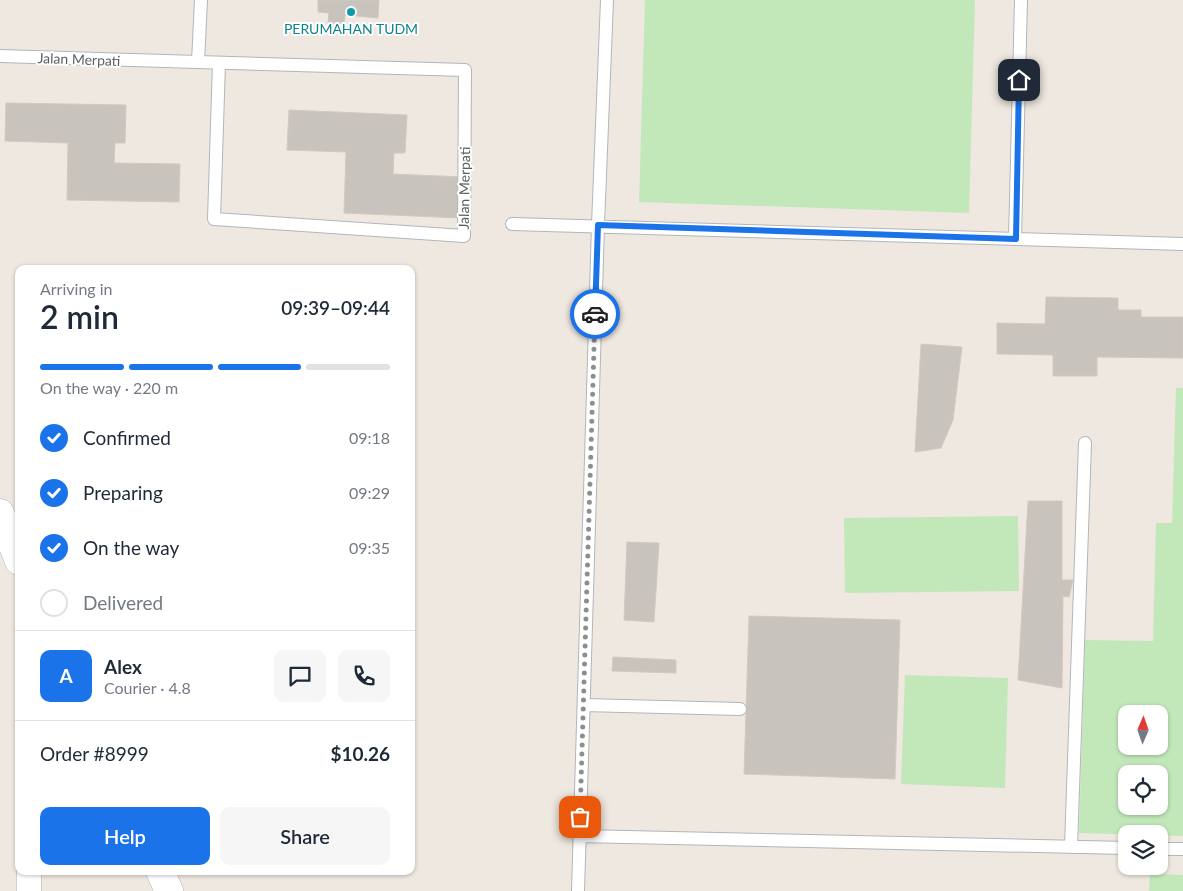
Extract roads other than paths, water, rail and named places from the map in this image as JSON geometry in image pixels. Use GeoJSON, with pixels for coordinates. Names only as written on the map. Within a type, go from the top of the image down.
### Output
{"type":"FeatureCollection","features":[{"type":"Feature","properties":{"kind":"street"},"geometry":{"type":"LineString","coordinates":[[0,513],[10,549]]}},
{"type":"Feature","properties":{"kind":"street"},"geometry":{"type":"LineString","coordinates":[[29,875],[29,891]]}},
{"type":"Feature","properties":{"kind":"street"},"geometry":{"type":"LineString","coordinates":[[162,875],[169,891]]}},
{"type":"Feature","properties":{"kind":"lane"},"geometry":{"type":"LineString","coordinates":[[198,62],[201,0]]}},
{"type":"Feature","properties":{"kind":"lane"},"geometry":{"type":"LineString","coordinates":[[578,891],[598,225],[607,0]]}},
{"type":"Feature","properties":{"kind":"lane"},"geometry":{"type":"LineString","coordinates":[[1016,239],[1021,0]]}},
{"type":"Feature","properties":{"kind":"lane","name":"Jalan Merpati"},"geometry":{"type":"LineString","coordinates":[[0,56],[465,70],[464,236],[214,219],[219,63]]}},
{"type":"Feature","properties":{"kind":"lane"},"geometry":{"type":"LineString","coordinates":[[512,224],[598,225],[1183,244]]}},
{"type":"Feature","properties":{"kind":"lane"},"geometry":{"type":"LineString","coordinates":[[1070,847],[1085,442]]}},
{"type":"Feature","properties":{"kind":"lane"},"geometry":{"type":"LineString","coordinates":[[584,705],[740,709]]}},
{"type":"Feature","properties":{"kind":"lane"},"geometry":{"type":"LineString","coordinates":[[580,836],[1118,848]]}},
{"type":"Feature","properties":{"kind":"lane"},"geometry":{"type":"LineString","coordinates":[[1168,849],[1183,849]]}},
{"type":"Feature","properties":{"kind":"place","name":"PERUMAHAN TUDM"},"geometry":{"type":"Point","coordinates":[351,12]}}]}
